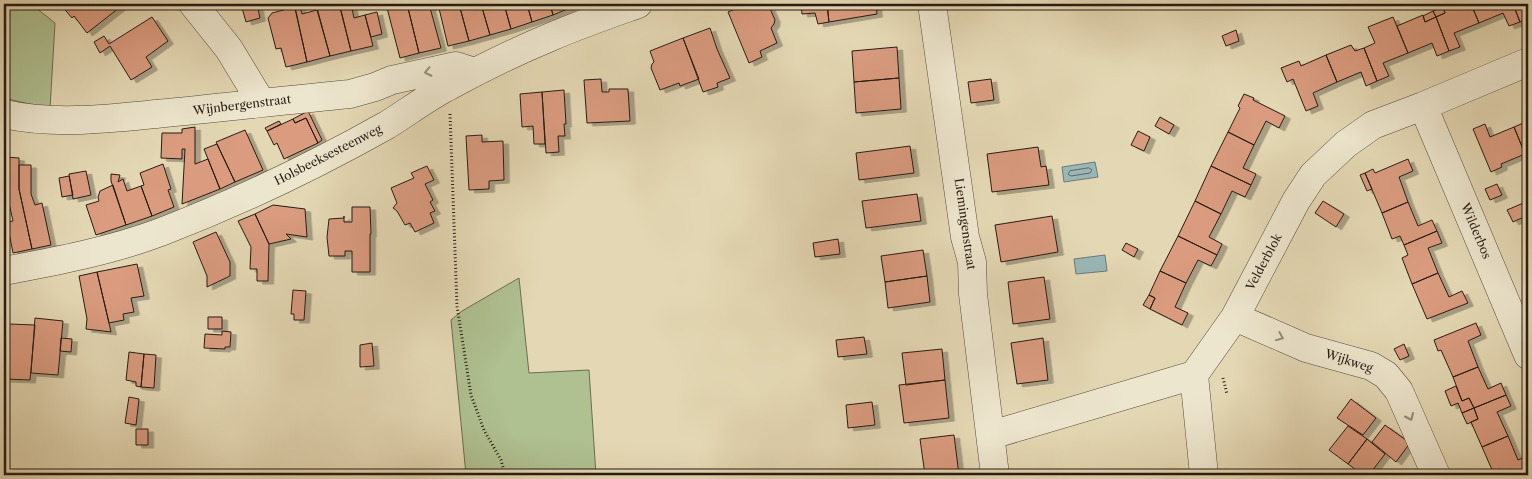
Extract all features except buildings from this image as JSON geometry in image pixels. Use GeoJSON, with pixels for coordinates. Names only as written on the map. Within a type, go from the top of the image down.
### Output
{"type":"FeatureCollection","features":[{"type":"Feature","properties":{"kind":"street"},"geometry":{"type":"LineString","coordinates":[[193,4],[229,49],[261,102]]}},
{"type":"Feature","properties":{"kind":"street","name":"Holsbeeksesteenweg"},"geometry":{"type":"LineString","coordinates":[[4,271],[77,258],[116,248],[162,232],[252,194],[308,166],[388,124],[448,86],[476,72],[554,36],[638,4]]}},
{"type":"Feature","properties":{"kind":"street","name":"Liemingenstraat"},"geometry":{"type":"LineString","coordinates":[[932,4],[965,237],[972,262],[973,294],[995,475]]}},
{"type":"Feature","properties":{"kind":"street","name":"Velderblok"},"geometry":{"type":"LineString","coordinates":[[1194,375],[1235,317],[1296,201],[1313,176],[1346,144],[1373,125],[1528,62]]}},
{"type":"Feature","properties":{"kind":"street","name":"Wijnbergenstraat"},"geometry":{"type":"LineString","coordinates":[[4,114],[20,118],[65,122],[194,111],[261,102],[350,94],[392,80],[456,66],[476,72]]}},
{"type":"Feature","properties":{"kind":"street"},"geometry":{"type":"LineString","coordinates":[[350,94],[374,105],[388,124]]}},
{"type":"Feature","properties":{"kind":"street","name":"Wilderbos"},"geometry":{"type":"LineString","coordinates":[[1423,106],[1528,355]]}},
{"type":"Feature","properties":{"kind":"street","name":"Wijkweg"},"geometry":{"type":"LineString","coordinates":[[1235,317],[1306,348],[1371,366],[1386,375],[1399,391],[1436,475]]}},
{"type":"Feature","properties":{"kind":"street"},"geometry":{"type":"LineString","coordinates":[[990,435],[1054,418],[1194,375],[1204,475]]}},
{"type":"Feature","properties":{"kind":"path"},"geometry":{"type":"LineString","coordinates":[[448,86],[457,306],[471,395],[484,430],[500,460],[505,475]]}},
{"type":"Feature","properties":{"kind":"green space"},"geometry":{"type":"Polygon","coordinates":[[[4,4],[31,4],[55,23],[50,109],[4,98],[4,4]]]}},
{"type":"Feature","properties":{"kind":"green space"},"geometry":{"type":"Polygon","coordinates":[[[519,278],[529,373],[589,370],[596,475],[466,475],[451,320],[462,311],[519,278]]]}},
{"type":"Feature","properties":{"kind":"water"},"geometry":{"type":"Polygon","coordinates":[[[1095,162],[1098,177],[1064,182],[1062,167],[1095,162]]]}},
{"type":"Feature","properties":{"kind":"water"},"geometry":{"type":"Polygon","coordinates":[[[1105,255],[1107,271],[1076,274],[1074,259],[1105,255]]]}}]}
